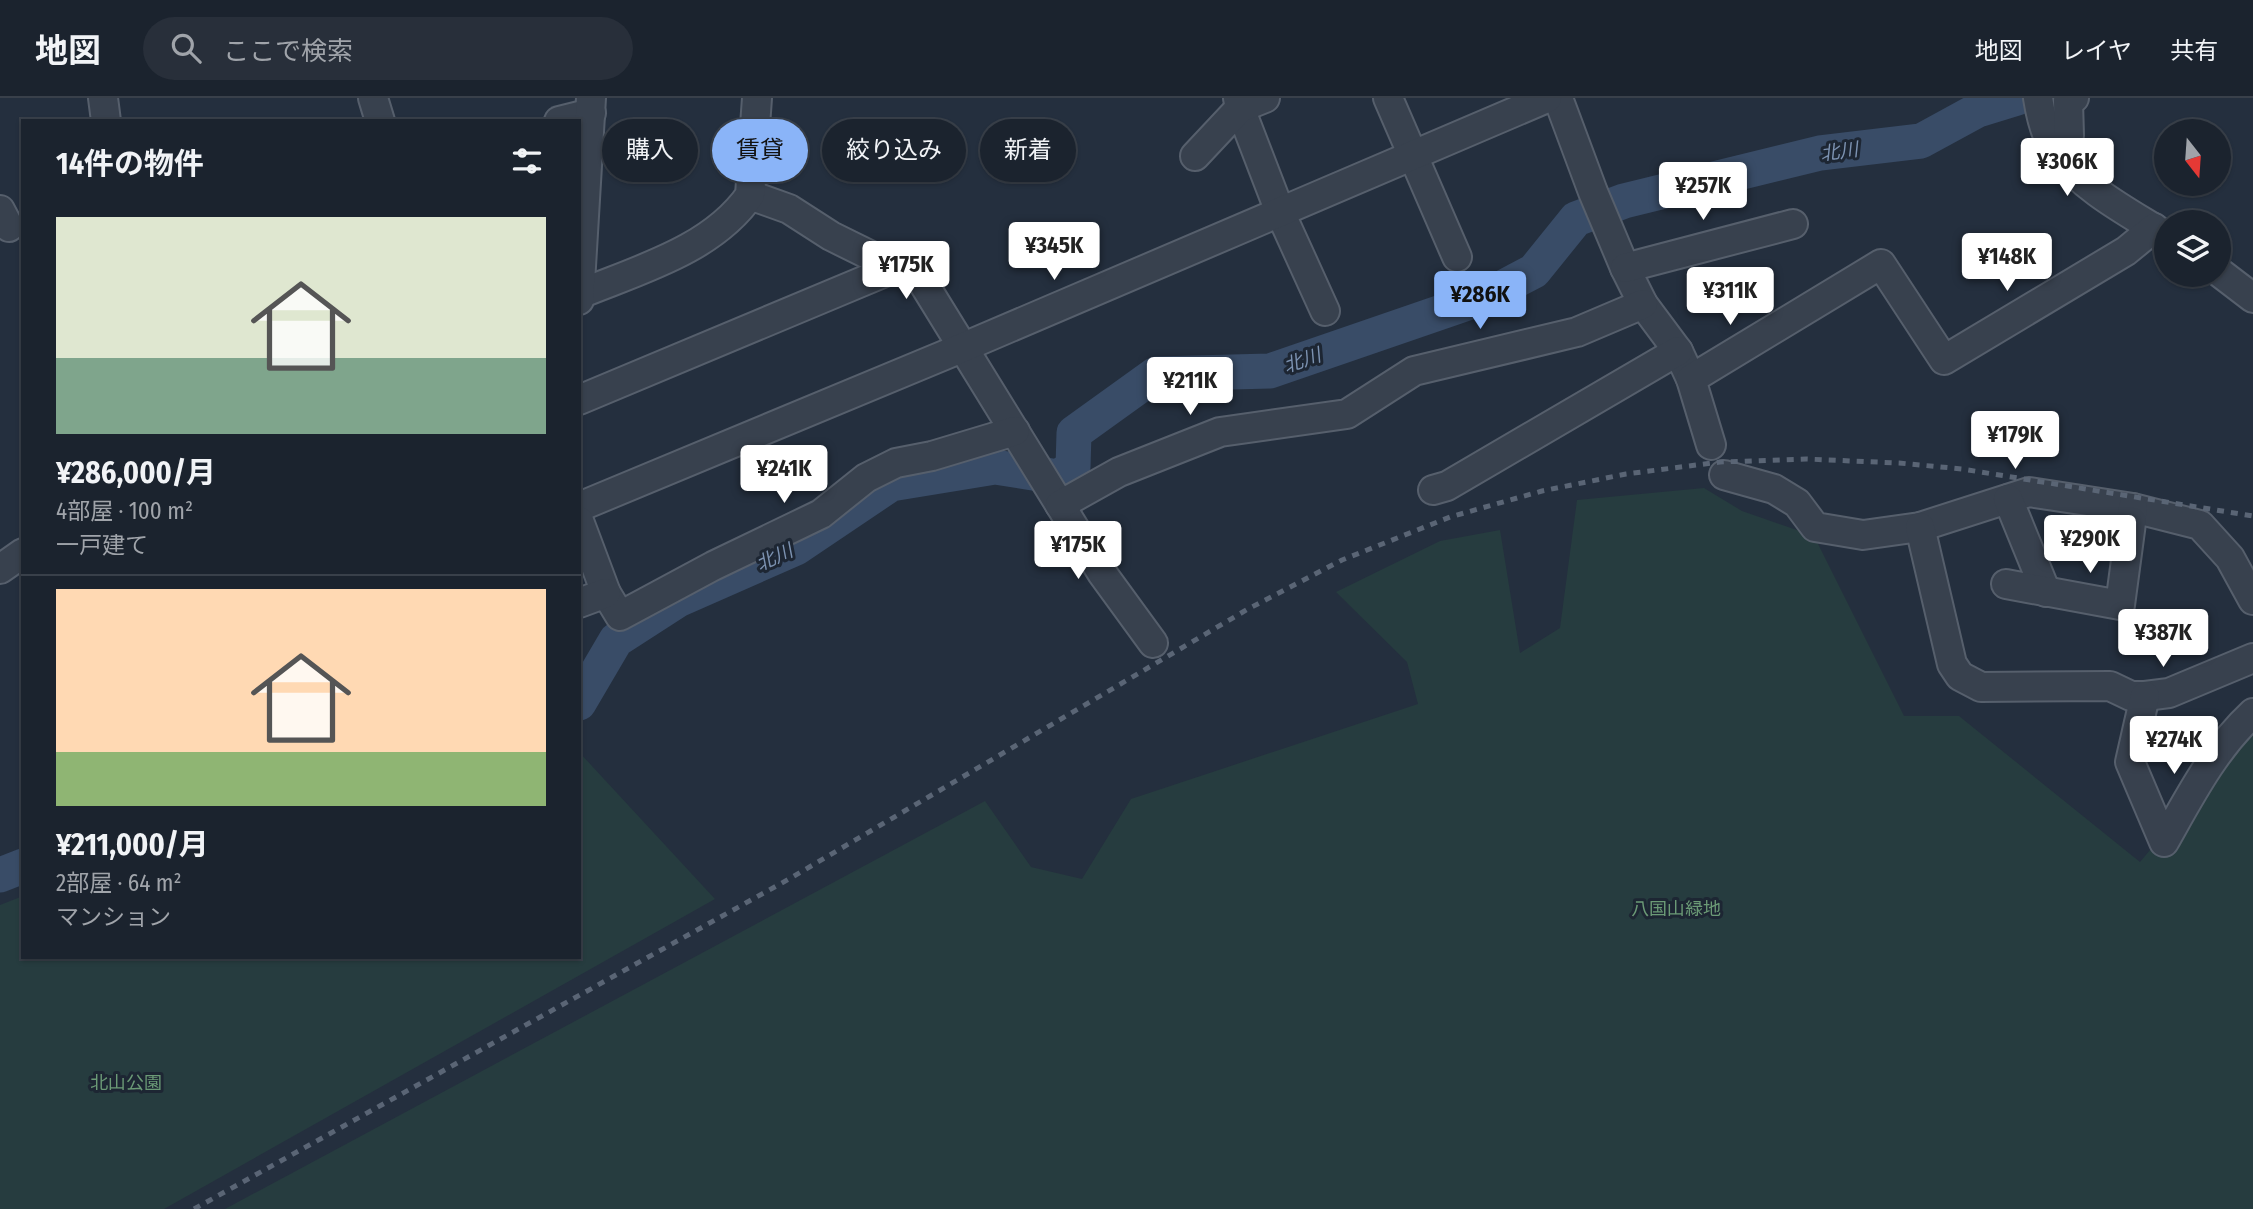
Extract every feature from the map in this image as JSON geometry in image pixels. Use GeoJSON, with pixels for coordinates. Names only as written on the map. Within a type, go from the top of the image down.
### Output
{"type":"FeatureCollection","features":[{"type":"Feature","properties":{"kind":"street"},"geometry":{"type":"LineString","coordinates":[[103,98],[106,119]]}},
{"type":"Feature","properties":{"kind":"street"},"geometry":{"type":"LineString","coordinates":[[373,98],[379,119]]}},
{"type":"Feature","properties":{"kind":"street"},"geometry":{"type":"LineString","coordinates":[[581,294],[684,251],[744,205],[750,195],[757,98]]}},
{"type":"Feature","properties":{"kind":"street"},"geometry":{"type":"LineString","coordinates":[[1388,98],[1457,257]]}},
{"type":"Feature","properties":{"kind":"street"},"geometry":{"type":"LineString","coordinates":[[581,506],[964,347],[1547,98]]}},
{"type":"Feature","properties":{"kind":"street"},"geometry":{"type":"LineString","coordinates":[[1558,98],[1592,192],[1625,268],[1643,304],[1678,351],[1691,379],[1712,445]]}},
{"type":"Feature","properties":{"kind":"street"},"geometry":{"type":"LineString","coordinates":[[2057,154],[2069,136],[2068,101],[2074,98]]}},
{"type":"Feature","properties":{"kind":"street"},"geometry":{"type":"LineString","coordinates":[[2038,101],[2049,139],[2057,154],[2096,190],[2154,228]]}},
{"type":"Feature","properties":{"kind":"street"},"geometry":{"type":"LineString","coordinates":[[1195,156],[1247,102],[1280,212],[1325,311]]}},
{"type":"Feature","properties":{"kind":"street"},"geometry":{"type":"LineString","coordinates":[[563,119],[591,106],[581,277]]}},
{"type":"Feature","properties":{"kind":"street"},"geometry":{"type":"LineString","coordinates":[[750,195],[789,209],[831,236],[922,281],[1102,573],[1153,643]]}},
{"type":"Feature","properties":{"kind":"street"},"geometry":{"type":"LineString","coordinates":[[1625,268],[1793,224]]}},
{"type":"Feature","properties":{"kind":"street"},"geometry":{"type":"LineString","coordinates":[[1691,379],[1881,264],[1944,360],[2154,235]]}},
{"type":"Feature","properties":{"kind":"street"},"geometry":{"type":"LineString","coordinates":[[581,399],[897,267]]}},
{"type":"Feature","properties":{"kind":"street"},"geometry":{"type":"LineString","coordinates":[[2231,281],[2253,298]]}},
{"type":"Feature","properties":{"kind":"street"},"geometry":{"type":"LineString","coordinates":[[1055,496],[1220,432],[1347,414],[1414,371],[1577,332],[1643,304]]}},
{"type":"Feature","properties":{"kind":"street"},"geometry":{"type":"LineString","coordinates":[[1433,490],[1447,486],[1678,351]]}},
{"type":"Feature","properties":{"kind":"street"},"geometry":{"type":"LineString","coordinates":[[581,526],[606,593],[620,616],[713,566],[821,514],[866,478],[896,463],[1020,438]]}},
{"type":"Feature","properties":{"kind":"street"},"geometry":{"type":"LineString","coordinates":[[1724,475],[1774,489],[1797,503],[1815,527],[1863,535],[1920,527],[2029,492],[2133,508],[2200,525],[2230,558],[2253,600]]}},
{"type":"Feature","properties":{"kind":"street"},"geometry":{"type":"LineString","coordinates":[[2008,499],[2046,592]]}},
{"type":"Feature","properties":{"kind":"street"},"geometry":{"type":"LineString","coordinates":[[2006,584],[2120,605],[2133,508]]}},
{"type":"Feature","properties":{"kind":"street"},"geometry":{"type":"LineString","coordinates":[[1920,527],[1952,664],[1960,676],[1981,687],[2110,686],[2131,696],[2145,696],[2169,693],[2253,658]]}},
{"type":"Feature","properties":{"kind":"street"},"geometry":{"type":"LineString","coordinates":[[0,569],[21,555]]}},
{"type":"Feature","properties":{"kind":"street"},"geometry":{"type":"LineString","coordinates":[[581,602],[606,593]]}},
{"type":"Feature","properties":{"kind":"street"},"geometry":{"type":"LineString","coordinates":[[2145,696],[2130,762],[2164,842],[2206,769],[2253,713]]}},
{"type":"Feature","properties":{"kind":"green space","name":"八国山緑地"},"geometry":{"type":"Polygon","coordinates":[[[1704,488],[1742,511],[1814,536],[1904,716],[1959,716],[2140,862],[2253,728],[2253,1209],[225,1209],[985,801],[1031,867],[1082,879],[1131,799],[1418,704],[1407,662],[1336,592],[1440,541],[1500,530],[1520,653],[1560,628],[1577,500],[1704,488]]]}},
{"type":"Feature","properties":{"kind":"green space","name":"北山公園"},"geometry":{"type":"Polygon","coordinates":[[[581,754],[715,899],[164,1209],[0,1209],[0,905],[21,897],[21,959],[581,959],[581,754]]]}},
{"type":"Feature","properties":{"kind":"waterway","name":"北川"},"geometry":{"type":"LineString","coordinates":[[581,700],[616,640],[678,600],[796,548],[891,484],[995,467],[1058,477],[1073,467],[1074,433],[1156,374],[1270,371],[1485,297],[1534,271],[1576,219],[1624,201],[1820,153],[1921,141],[1978,110],[2017,98]]}},
{"type":"Feature","properties":{"kind":"waterway","name":"北川"},"geometry":{"type":"LineString","coordinates":[[0,875],[21,867]]}},
{"type":"Feature","properties":{"kind":"railway"},"geometry":{"type":"LineString","coordinates":[[194,1209],[789,879],[1248,609],[1342,560],[1450,517],[1542,491],[1626,474],[1720,462],[1806,459],[1962,469],[2253,516]]}}]}
